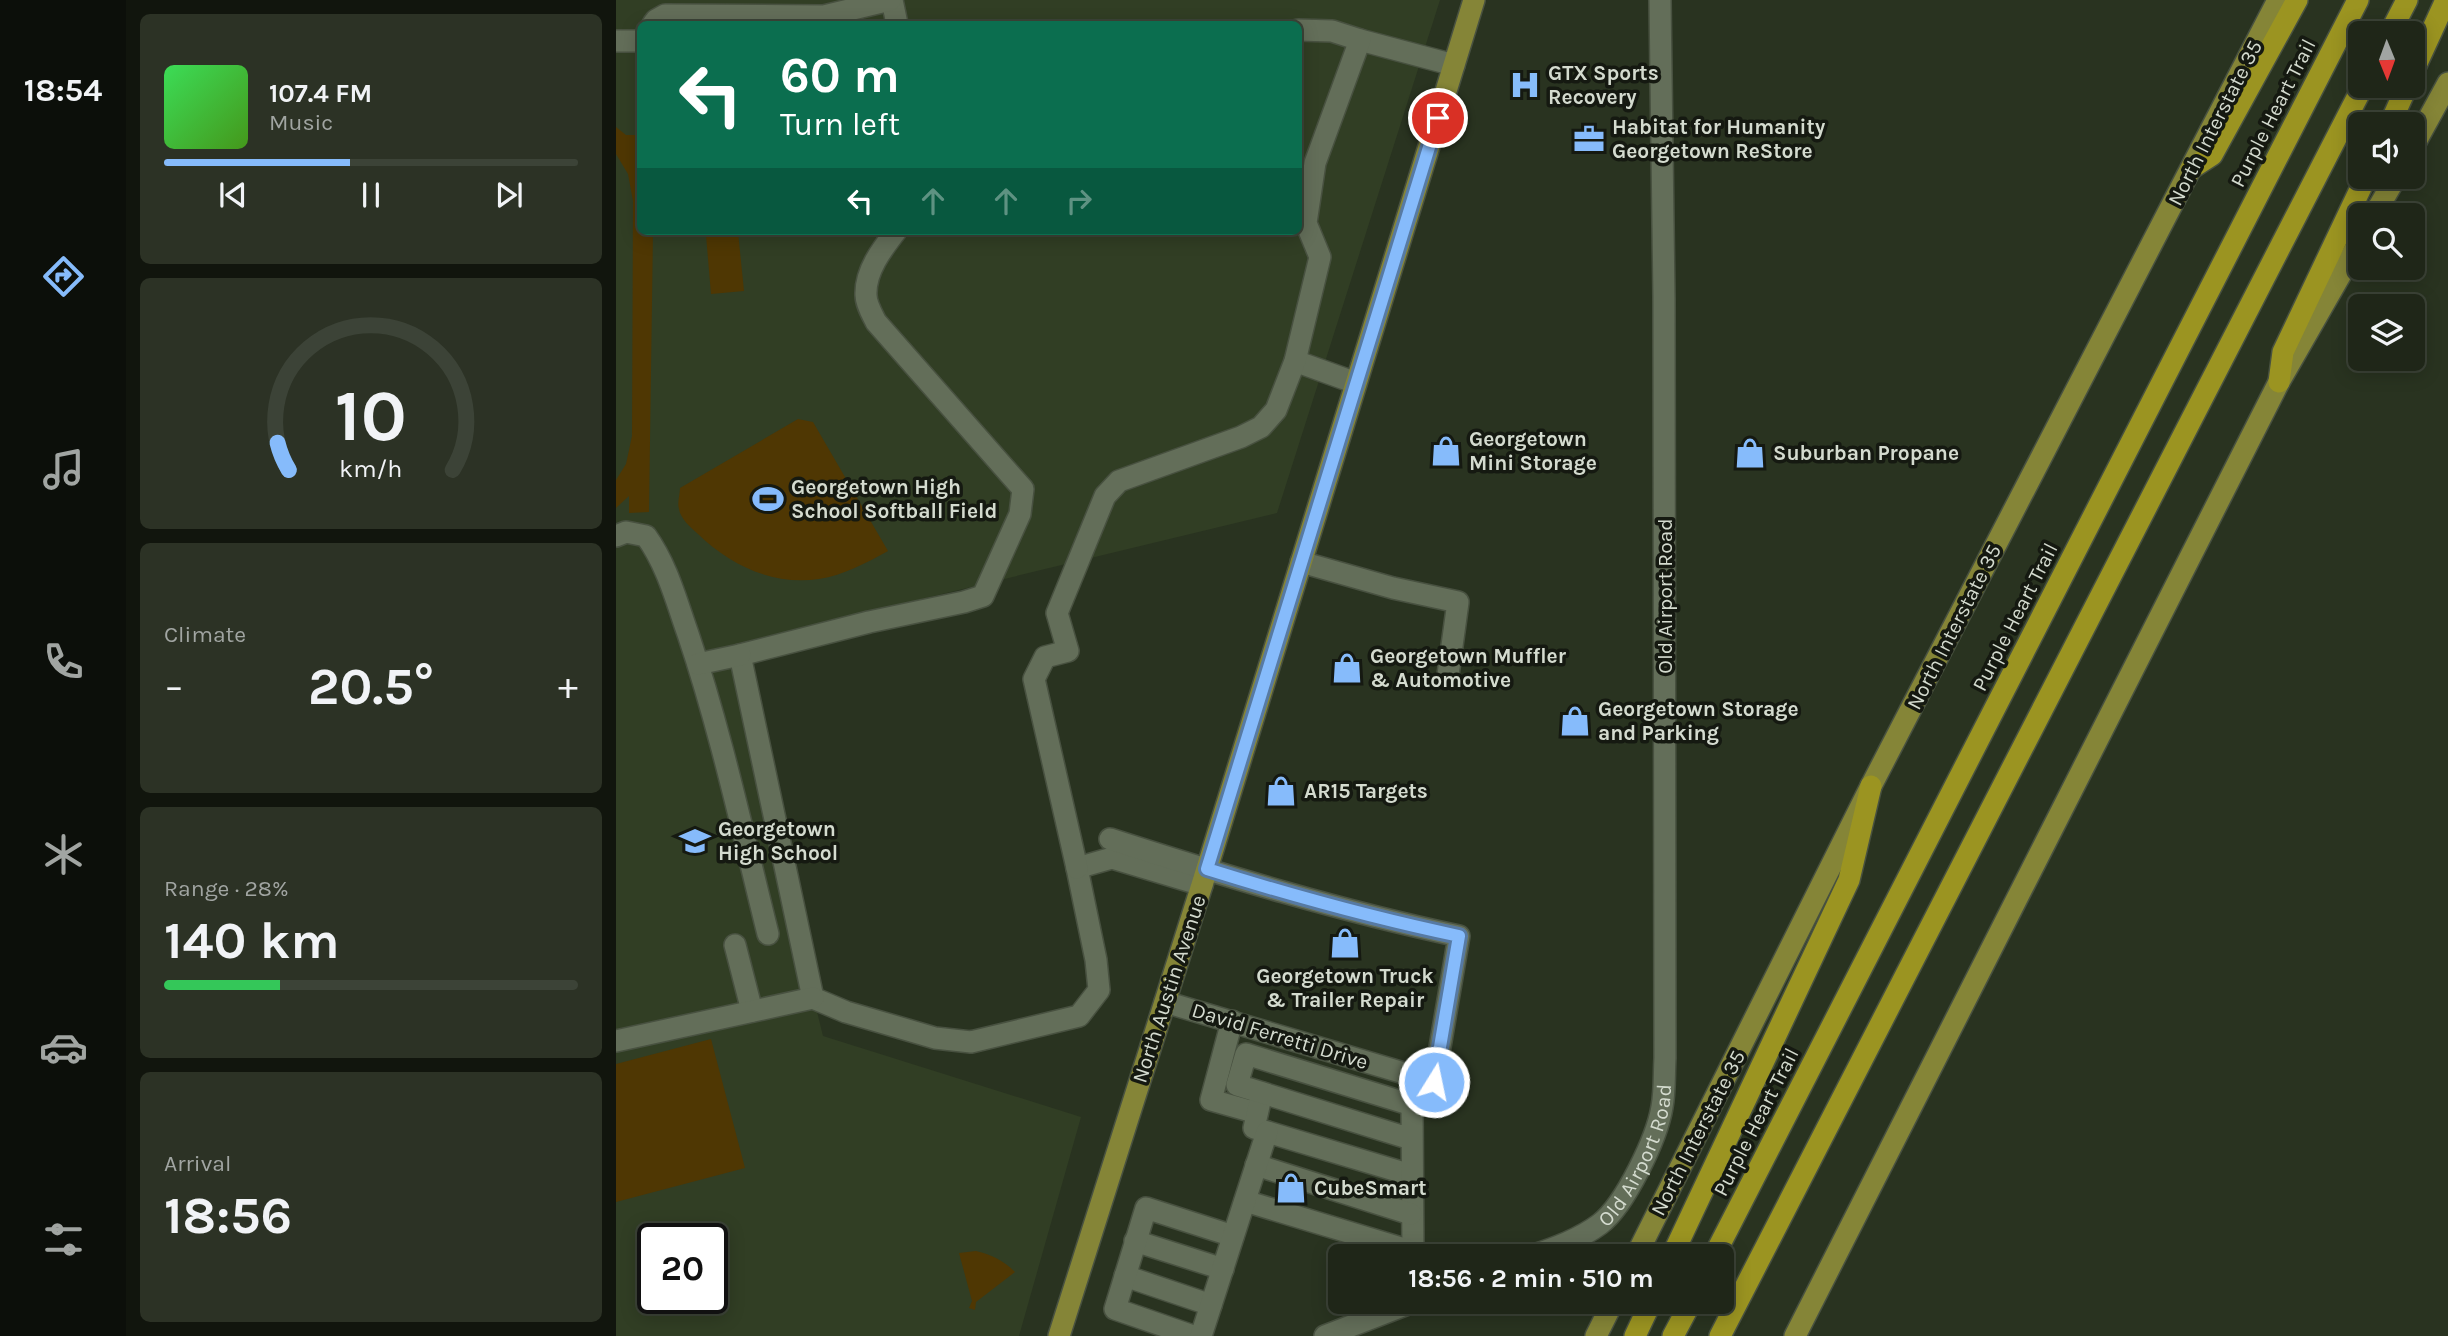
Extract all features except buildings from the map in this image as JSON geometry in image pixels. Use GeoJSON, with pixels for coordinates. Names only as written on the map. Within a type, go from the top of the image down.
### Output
{"type":"FeatureCollection","features":[{"type":"Feature","properties":{"kind":"highway"},"geometry":{"type":"LineString","coordinates":[[2192,168],[2212,155],[2297,0]]}},
{"type":"Feature","properties":{"kind":"highway","name":"Purple Heart Trail"},"geometry":{"type":"LineString","coordinates":[[1720,1244],[2358,0]]}},
{"type":"Feature","properties":{"kind":"highway"},"geometry":{"type":"LineString","coordinates":[[2396,21],[2407,0]]}},
{"type":"Feature","properties":{"kind":"highway"},"geometry":{"type":"LineString","coordinates":[[2426,44],[2446,0]]}},
{"type":"Feature","properties":{"kind":"highway"},"geometry":{"type":"LineString","coordinates":[[1720,1336],[2357,98]]}},
{"type":"Feature","properties":{"kind":"highway"},"geometry":{"type":"LineString","coordinates":[[2279,382],[2283,352],[2360,189]]}},
{"type":"Feature","properties":{"kind":"highway"},"geometry":{"type":"LineString","coordinates":[[1678,1244],[1849,880],[1871,786]]}},
{"type":"Feature","properties":{"kind":"highway"},"geometry":{"type":"LineString","coordinates":[[1635,1336],[1645,1314]]}},
{"type":"Feature","properties":{"kind":"highway"},"geometry":{"type":"LineString","coordinates":[[1673,1336],[1685,1314]]}},
{"type":"Feature","properties":{"kind":"main road","name":"North Austin Avenue"},"geometry":{"type":"LineString","coordinates":[[1059,1336],[1205,877],[1474,0]]}},
{"type":"Feature","properties":{"kind":"main road","name":"North Interstate 35"},"geometry":{"type":"LineString","coordinates":[[1642,1244],[1871,786],[2278,0]]}},
{"type":"Feature","properties":{"kind":"main road"},"geometry":{"type":"LineString","coordinates":[[2425,125],[2448,83]]}},
{"type":"Feature","properties":{"kind":"main road"},"geometry":{"type":"LineString","coordinates":[[1795,1336],[2279,382],[2348,262]]}},
{"type":"Feature","properties":{"kind":"main road"},"geometry":{"type":"LineString","coordinates":[[1596,1336],[1607,1314]]}},
{"type":"Feature","properties":{"kind":"street"},"geometry":{"type":"LineString","coordinates":[[655,21],[665,16],[749,20],[824,16],[891,0],[896,21]]}},
{"type":"Feature","properties":{"kind":"street","name":"Old Airport Road"},"geometry":{"type":"LineString","coordinates":[[1564,1244],[1600,1224],[1621,1202],[1652,1141],[1662,1107],[1665,1058],[1665,507],[1660,0]]}},
{"type":"Feature","properties":{"kind":"street"},"geometry":{"type":"LineString","coordinates":[[1302,30],[1332,31],[1454,65]]}},
{"type":"Feature","properties":{"kind":"street"},"geometry":{"type":"LineString","coordinates":[[616,1041],[813,998],[846,1012],[935,1038],[971,1042],[1079,1016],[1099,990],[1096,960],[1077,868],[1034,679],[1045,657],[1068,651],[1057,613],[1105,496],[1119,481],[1261,427],[1276,410],[1295,361],[1320,257],[1306,223],[1307,159],[1360,40]]}},
{"type":"Feature","properties":{"kind":"street"},"geometry":{"type":"LineString","coordinates":[[616,41],[637,41]]}},
{"type":"Feature","properties":{"kind":"street"},"geometry":{"type":"LineString","coordinates":[[698,664],[983,596],[1020,514],[1023,489],[876,321],[866,298],[867,279],[880,252],[893,235]]}},
{"type":"Feature","properties":{"kind":"street"},"geometry":{"type":"LineString","coordinates":[[1295,361],[1356,383]]}},
{"type":"Feature","properties":{"kind":"street"},"geometry":{"type":"LineString","coordinates":[[616,536],[626,532],[646,536],[659,554],[698,664],[768,934]]}},
{"type":"Feature","properties":{"kind":"street"},"geometry":{"type":"LineString","coordinates":[[1301,562],[1393,588],[1458,602],[1448,675]]}},
{"type":"Feature","properties":{"kind":"street"},"geometry":{"type":"LineString","coordinates":[[740,655],[813,998]]}},
{"type":"Feature","properties":{"kind":"street"},"geometry":{"type":"LineString","coordinates":[[1077,868],[1111,849],[1205,877]]}},
{"type":"Feature","properties":{"kind":"street","name":"David Ferretti Drive"},"geometry":{"type":"LineString","coordinates":[[1165,1002],[1434,1082],[1459,936],[1205,877]]}},
{"type":"Feature","properties":{"kind":"street"},"geometry":{"type":"LineString","coordinates":[[735,945],[752,1010]]}},
{"type":"Feature","properties":{"kind":"street"},"geometry":{"type":"LineString","coordinates":[[1232,1021],[1211,1100],[1260,1103],[1411,1139]]}},
{"type":"Feature","properties":{"kind":"street"},"geometry":{"type":"LineString","coordinates":[[1260,1103],[1237,1085],[1246,1054],[1412,1105],[1412,1244]]}},
{"type":"Feature","properties":{"kind":"street"},"geometry":{"type":"LineString","coordinates":[[1260,1103],[1254,1128],[1411,1175]]}},
{"type":"Feature","properties":{"kind":"street"},"geometry":{"type":"LineString","coordinates":[[1201,1336],[1267,1132]]}},
{"type":"Feature","properties":{"kind":"street"},"geometry":{"type":"LineString","coordinates":[[1256,1165],[1411,1214]]}},
{"type":"Feature","properties":{"kind":"street"},"geometry":{"type":"LineString","coordinates":[[1245,1201],[1380,1244]]}},
{"type":"Feature","properties":{"kind":"street"},"geometry":{"type":"LineString","coordinates":[[1193,1336],[1115,1309],[1146,1208],[1233,1236]]}},
{"type":"Feature","properties":{"kind":"street"},"geometry":{"type":"LineString","coordinates":[[1135,1241],[1223,1269]]}},
{"type":"Feature","properties":{"kind":"street"},"geometry":{"type":"LineString","coordinates":[[1125,1276],[1211,1305]]}},
{"type":"Feature","properties":{"kind":"street"},"geometry":{"type":"LineString","coordinates":[[1325,1336],[1382,1314]]}},
{"type":"Feature","properties":{"kind":"shaded area","name":"Georgetown High School"},"geometry":{"type":"Polygon","coordinates":[[[616,0],[1440,0],[1277,513],[727,646],[823,1036],[1081,1117],[1019,1336],[616,1336],[616,0]]]}},
{"type":"Feature","properties":{"kind":"shaded area"},"geometry":{"type":"Polygon","coordinates":[[[616,127],[626,135],[637,135],[637,235],[653,235],[649,512],[629,513],[629,496],[616,508],[616,480],[626,464],[632,436],[633,201],[628,174],[616,154],[616,127]]]}},
{"type":"Feature","properties":{"kind":"shaded area"},"geometry":{"type":"Polygon","coordinates":[[[706,235],[738,235],[744,291],[711,294],[706,235]]]}},
{"type":"Feature","properties":{"kind":"shaded area","name":"Georgetown High School Softball Field"},"geometry":{"type":"Polygon","coordinates":[[[798,419],[813,422],[888,551],[837,575],[819,579],[785,579],[753,571],[738,564],[710,545],[686,523],[678,504],[680,488],[798,419]]]}},
{"type":"Feature","properties":{"kind":"shaded area"},"geometry":{"type":"Polygon","coordinates":[[[711,1039],[745,1168],[616,1202],[616,1064],[711,1039]]]}},
{"type":"Feature","properties":{"kind":"shaded area"},"geometry":{"type":"Polygon","coordinates":[[[976,1251],[997,1259],[1015,1272],[976,1302],[975,1310],[969,1308],[972,1301],[959,1253],[976,1251]]]}},
{"type":"Feature","properties":{"kind":"place","name":"GTX Sports Recovery"},"geometry":{"type":"Point","coordinates":[1525,85]}},
{"type":"Feature","properties":{"kind":"place","name":"Habitat for Humanity Georgetown ReStore"},"geometry":{"type":"Point","coordinates":[1589,139]}},
{"type":"Feature","properties":{"kind":"place","name":"Georgetown Mini Storage"},"geometry":{"type":"Point","coordinates":[1446,451]}},
{"type":"Feature","properties":{"kind":"place","name":"Suburban Propane"},"geometry":{"type":"Point","coordinates":[1750,453]}},
{"type":"Feature","properties":{"kind":"place","name":"Georgetown High School Softball Field"},"geometry":{"type":"Point","coordinates":[768,499]}},
{"type":"Feature","properties":{"kind":"place","name":"Georgetown Muffler & Automotive"},"geometry":{"type":"Point","coordinates":[1347,668]}},
{"type":"Feature","properties":{"kind":"place","name":"Georgetown Storage and Parking"},"geometry":{"type":"Point","coordinates":[1575,721]}},
{"type":"Feature","properties":{"kind":"place","name":"AR15 Targets"},"geometry":{"type":"Point","coordinates":[1281,791]}},
{"type":"Feature","properties":{"kind":"place","name":"Georgetown High School"},"geometry":{"type":"Point","coordinates":[695,841]}},
{"type":"Feature","properties":{"kind":"place","name":"Georgetown Truck & Trailer Repair"},"geometry":{"type":"Point","coordinates":[1345,943]}},
{"type":"Feature","properties":{"kind":"place","name":"CubeSmart"},"geometry":{"type":"Point","coordinates":[1291,1188]}},
{"type":"Feature","properties":{"kind":"route"},"geometry":{"type":"LineString","coordinates":[[1434,1082],[1459,936],[1293,896],[1207,869],[1438,118]]}}]}
